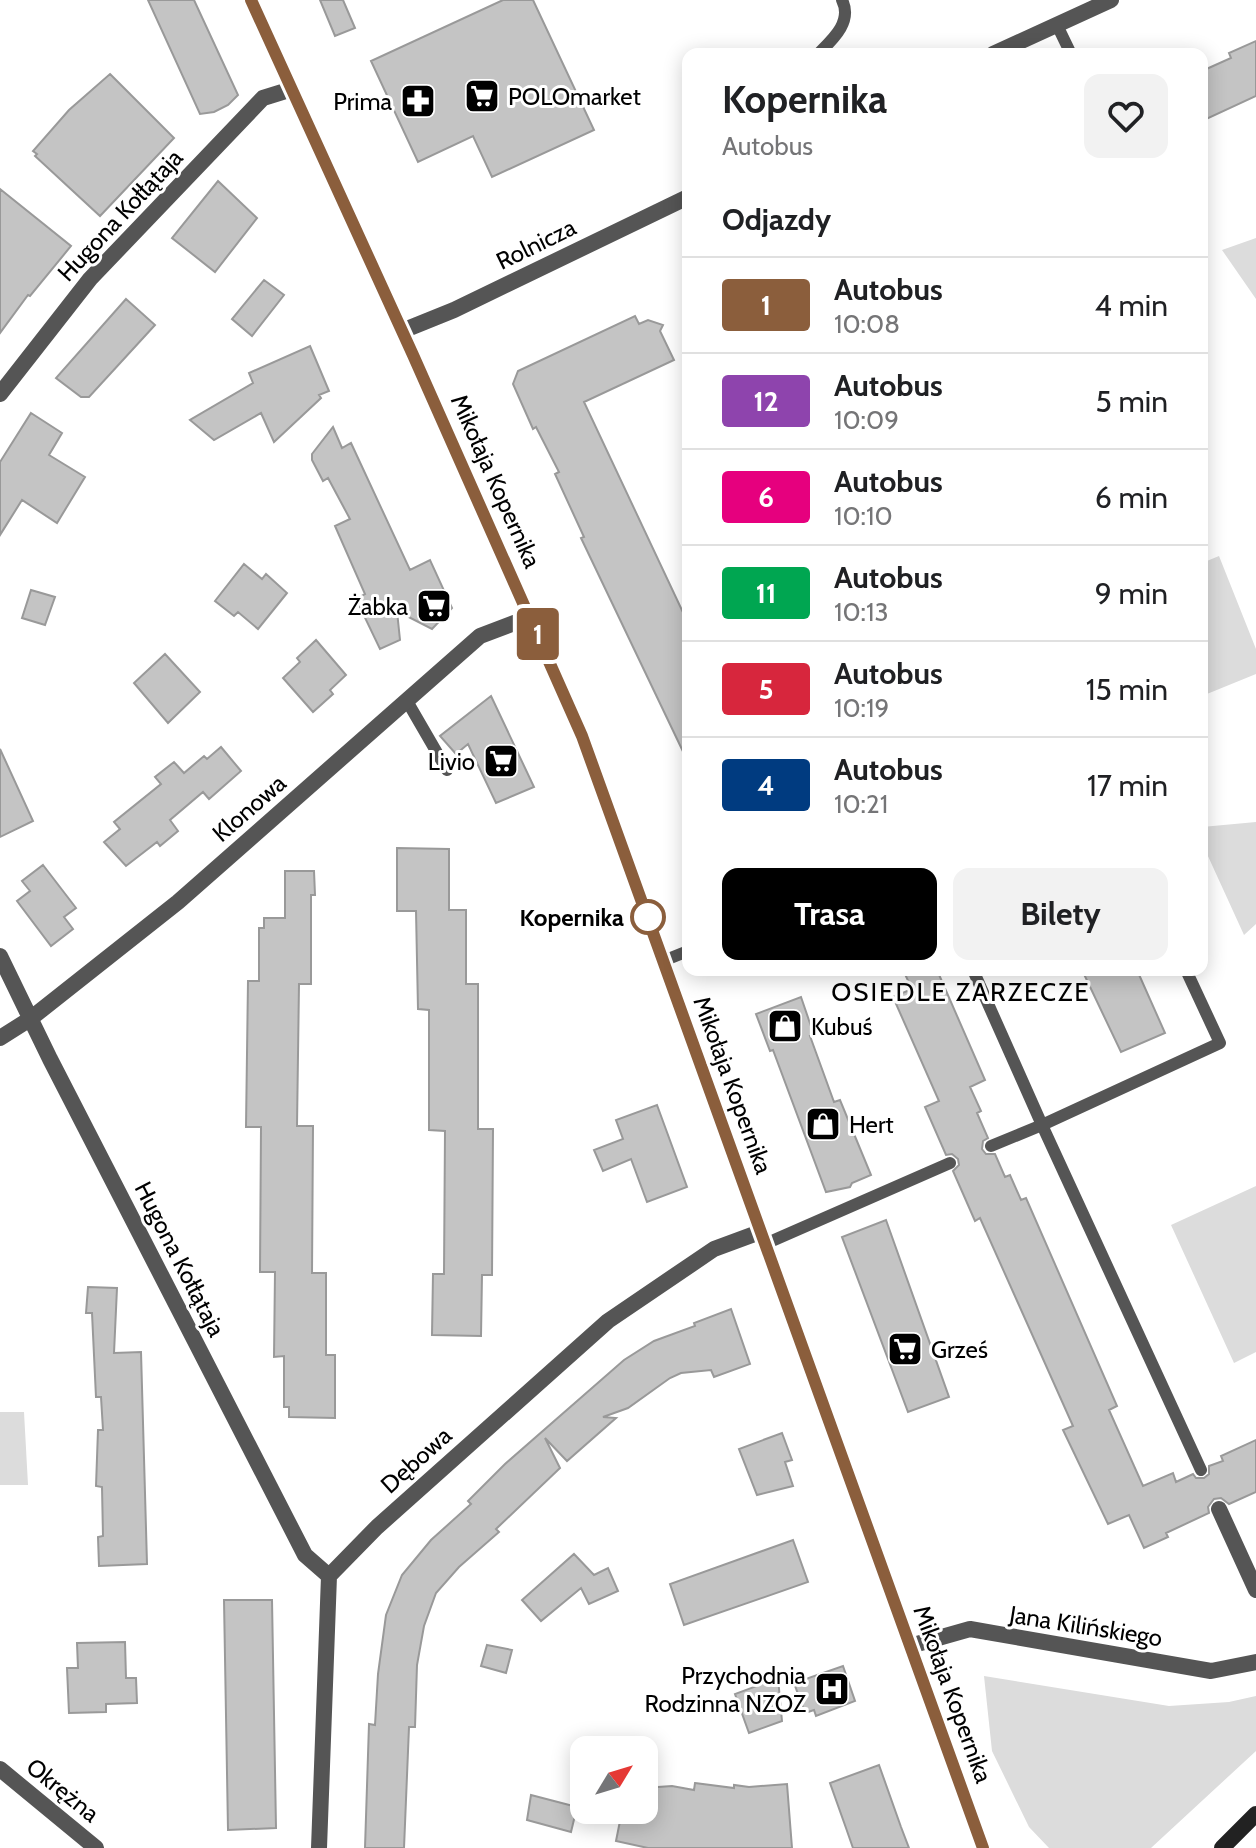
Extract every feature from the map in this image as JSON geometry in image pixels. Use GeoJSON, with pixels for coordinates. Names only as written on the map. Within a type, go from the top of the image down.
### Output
{"type":"FeatureCollection","features":[{"type":"Feature","properties":{"kind":"street","name":"Mikołaja Kopernika"},"geometry":{"type":"LineString","coordinates":[[251,0],[582,736],[983,1848]]}},
{"type":"Feature","properties":{"kind":"street"},"geometry":{"type":"LineString","coordinates":[[1006,48],[1111,0]]}},
{"type":"Feature","properties":{"kind":"street","name":"Hugona Kołłątaja"},"geometry":{"type":"LineString","coordinates":[[0,394],[101,268],[263,98],[292,89]]}},
{"type":"Feature","properties":{"kind":"street","name":"Rolnicza"},"geometry":{"type":"LineString","coordinates":[[402,331],[481,297],[682,200]]}},
{"type":"Feature","properties":{"kind":"street","name":"Klonowa"},"geometry":{"type":"LineString","coordinates":[[0,1038],[30,1019],[178,902],[480,636],[530,617]]}},
{"type":"Feature","properties":{"kind":"street","name":"Hugona Kołłątaja"},"geometry":{"type":"LineString","coordinates":[[0,956],[305,1555],[329,1576]]}},
{"type":"Feature","properties":{"kind":"street","name":"Dębowa"},"geometry":{"type":"LineString","coordinates":[[329,1576],[377,1527],[608,1321],[714,1249],[763,1238]]}},
{"type":"Feature","properties":{"kind":"street"},"geometry":{"type":"LineString","coordinates":[[1219,1509],[1256,1590]]}},
{"type":"Feature","properties":{"kind":"street"},"geometry":{"type":"LineString","coordinates":[[319,1848],[329,1576]]}},
{"type":"Feature","properties":{"kind":"street","name":"Jana Kilińskiego"},"geometry":{"type":"LineString","coordinates":[[910,1646],[970,1629],[1211,1671],[1256,1662]]}},
{"type":"Feature","properties":{"kind":"street","name":"Okrężna"},"geometry":{"type":"LineString","coordinates":[[0,1769],[96,1848]]}},
{"type":"Feature","properties":{"kind":"street"},"geometry":{"type":"LineString","coordinates":[[1223,1845],[1256,1814]]}},
{"type":"Feature","properties":{"kind":"lane"},"geometry":{"type":"LineString","coordinates":[[824,48],[841,30],[846,7],[842,0]]}},
{"type":"Feature","properties":{"kind":"lane"},"geometry":{"type":"LineString","coordinates":[[1057,25],[1068,48]]}},
{"type":"Feature","properties":{"kind":"lane"},"geometry":{"type":"LineString","coordinates":[[829,42],[834,48]]}},
{"type":"Feature","properties":{"kind":"lane"},"geometry":{"type":"LineString","coordinates":[[407,701],[447,770]]}},
{"type":"Feature","properties":{"kind":"lane"},"geometry":{"type":"LineString","coordinates":[[663,961],[682,953]]}},
{"type":"Feature","properties":{"kind":"lane"},"geometry":{"type":"LineString","coordinates":[[976,976],[1201,1470]]}},
{"type":"Feature","properties":{"kind":"lane"},"geometry":{"type":"LineString","coordinates":[[991,1146],[1220,1043],[1189,976]]}},
{"type":"Feature","properties":{"kind":"lane"},"geometry":{"type":"LineString","coordinates":[[763,1238],[950,1163]]}},
{"type":"Feature","properties":{"kind":"shaded area"},"geometry":{"type":"Polygon","coordinates":[[[1256,238],[1256,299],[1222,250],[1256,238]]]}},
{"type":"Feature","properties":{"kind":"shaded area"},"geometry":{"type":"Polygon","coordinates":[[[1219,556],[1256,649],[1256,674],[1208,694],[1208,561],[1219,556]]]}},
{"type":"Feature","properties":{"kind":"shaded area"},"geometry":{"type":"Polygon","coordinates":[[[1256,822],[1256,924],[1244,935],[1208,856],[1208,826],[1256,822]]]}},
{"type":"Feature","properties":{"kind":"shaded area"},"geometry":{"type":"Polygon","coordinates":[[[1256,1186],[1256,1352],[1234,1363],[1171,1225],[1256,1186]]]}},
{"type":"Feature","properties":{"kind":"shaded area"},"geometry":{"type":"Polygon","coordinates":[[[0,1412],[24,1412],[28,1485],[0,1485],[0,1412]]]}},
{"type":"Feature","properties":{"kind":"shaded area"},"geometry":{"type":"Polygon","coordinates":[[[984,1676],[1169,1706],[1229,1702],[1256,1696],[1256,1751],[1151,1848],[1049,1848],[1029,1827],[992,1751],[984,1676]]]}},
{"type":"Feature","properties":{"kind":"building"},"geometry":{"type":"Polygon","coordinates":[[[148,0],[194,0],[238,95],[228,105],[200,114],[148,0]]]}},
{"type":"Feature","properties":{"kind":"building"},"geometry":{"type":"Polygon","coordinates":[[[320,0],[343,0],[355,28],[335,36],[320,0]]]}},
{"type":"Feature","properties":{"kind":"building","name":"POLOmarket"},"geometry":{"type":"Polygon","coordinates":[[[503,0],[533,0],[594,130],[492,177],[473,136],[418,162],[371,61],[503,0]]]}},
{"type":"Feature","properties":{"kind":"building"},"geometry":{"type":"Polygon","coordinates":[[[1256,41],[1256,96],[1208,118],[1208,68],[1231,58],[1229,53],[1256,41]]]}},
{"type":"Feature","properties":{"kind":"building"},"geometry":{"type":"Polygon","coordinates":[[[110,74],[174,138],[100,216],[33,151],[69,110],[110,74]]]}},
{"type":"Feature","properties":{"kind":"building"},"geometry":{"type":"Polygon","coordinates":[[[218,181],[257,218],[215,272],[172,238],[218,181]]]}},
{"type":"Feature","properties":{"kind":"building"},"geometry":{"type":"Polygon","coordinates":[[[0,189],[71,246],[0,333],[0,189]]]}},
{"type":"Feature","properties":{"kind":"building"},"geometry":{"type":"Polygon","coordinates":[[[264,280],[284,295],[252,336],[232,319],[264,280]]]}},
{"type":"Feature","properties":{"kind":"building"},"geometry":{"type":"Polygon","coordinates":[[[126,299],[155,325],[89,397],[81,397],[56,378],[126,299]]]}},
{"type":"Feature","properties":{"kind":"building"},"geometry":{"type":"Polygon","coordinates":[[[635,316],[639,324],[648,320],[663,325],[660,331],[674,360],[584,402],[682,610],[682,749],[581,538],[584,537],[555,474],[559,472],[536,427],[533,429],[513,384],[518,371],[635,316]]]}},
{"type":"Feature","properties":{"kind":"building"},"geometry":{"type":"Polygon","coordinates":[[[310,346],[329,391],[319,395],[321,398],[274,442],[261,413],[214,440],[190,420],[253,383],[249,373],[310,346]]]}},
{"type":"Feature","properties":{"kind":"building"},"geometry":{"type":"Polygon","coordinates":[[[31,413],[62,433],[49,455],[85,477],[57,523],[22,500],[0,535],[0,462],[31,413]]]}},
{"type":"Feature","properties":{"kind":"building"},"geometry":{"type":"Polygon","coordinates":[[[333,427],[342,448],[351,443],[410,570],[430,560],[452,608],[432,629],[397,611],[400,640],[380,649],[356,599],[365,594],[335,526],[350,519],[328,478],[323,481],[312,460],[312,454],[333,427]]]}},
{"type":"Feature","properties":{"kind":"building"},"geometry":{"type":"Polygon","coordinates":[[[244,564],[262,579],[266,574],[287,593],[258,629],[238,612],[234,616],[215,601],[244,564]]]}},
{"type":"Feature","properties":{"kind":"building"},"geometry":{"type":"Polygon","coordinates":[[[31,590],[55,597],[45,625],[22,618],[31,590]]]}},
{"type":"Feature","properties":{"kind":"building"},"geometry":{"type":"Polygon","coordinates":[[[316,640],[346,675],[330,690],[333,694],[313,712],[283,678],[300,662],[297,658],[316,640]]]}},
{"type":"Feature","properties":{"kind":"building"},"geometry":{"type":"Polygon","coordinates":[[[165,654],[200,692],[168,723],[134,683],[165,654]]]}},
{"type":"Feature","properties":{"kind":"building"},"geometry":{"type":"Polygon","coordinates":[[[491,696],[534,787],[496,803],[468,744],[456,754],[440,736],[491,696]]]}},
{"type":"Feature","properties":{"kind":"building"},"geometry":{"type":"Polygon","coordinates":[[[221,747],[241,771],[209,799],[203,792],[170,820],[178,831],[160,846],[157,842],[126,866],[104,842],[120,829],[114,822],[161,784],[155,777],[174,762],[184,773],[204,756],[207,759],[221,747]]]}},
{"type":"Feature","properties":{"kind":"building"},"geometry":{"type":"Polygon","coordinates":[[[0,749],[33,821],[0,837],[0,749]]]}},
{"type":"Feature","properties":{"kind":"building"},"geometry":{"type":"Polygon","coordinates":[[[397,848],[449,849],[449,910],[466,910],[466,984],[478,984],[478,1129],[493,1129],[492,1275],[482,1275],[481,1336],[432,1335],[433,1274],[444,1274],[445,1131],[429,1130],[429,1010],[418,1009],[416,911],[397,911],[397,848]]]}},
{"type":"Feature","properties":{"kind":"building"},"geometry":{"type":"Polygon","coordinates":[[[43,865],[76,908],[64,917],[73,929],[51,946],[17,901],[30,891],[22,881],[43,865]]]}},
{"type":"Feature","properties":{"kind":"building"},"geometry":{"type":"Polygon","coordinates":[[[285,871],[314,871],[311,984],[299,984],[297,1126],[313,1126],[312,1273],[326,1273],[326,1355],[335,1355],[335,1418],[289,1417],[289,1407],[284,1407],[284,1356],[274,1357],[275,1272],[260,1272],[261,1127],[246,1127],[248,981],[259,981],[259,928],[264,928],[264,918],[285,918],[285,871]]]}},
{"type":"Feature","properties":{"kind":"building"},"geometry":{"type":"Polygon","coordinates":[[[906,976],[940,976],[985,1080],[970,1087],[988,1138],[983,1141],[982,1149],[986,1154],[995,1154],[1005,1177],[1010,1175],[1021,1200],[1026,1198],[1117,1406],[1109,1410],[1143,1486],[1173,1473],[1176,1482],[1193,1474],[1196,1478],[1204,1478],[1209,1474],[1209,1466],[1223,1461],[1221,1456],[1256,1440],[1256,1492],[1229,1504],[1221,1498],[1214,1499],[1208,1507],[1209,1513],[1166,1533],[1168,1537],[1144,1548],[1129,1515],[1108,1524],[1063,1430],[1073,1426],[980,1218],[975,1221],[953,1171],[959,1165],[958,1159],[952,1154],[946,1155],[925,1107],[939,1101],[893,997],[912,989],[906,976]]]}},
{"type":"Feature","properties":{"kind":"building"},"geometry":{"type":"Polygon","coordinates":[[[1085,976],[1140,976],[1165,1033],[1121,1052],[1085,976]]]}},
{"type":"Feature","properties":{"kind":"building"},"geometry":{"type":"Polygon","coordinates":[[[801,997],[814,1035],[810,1036],[834,1102],[840,1100],[871,1175],[852,1183],[850,1187],[826,1192],[773,1050],[770,1051],[756,1014],[801,997]]]}},
{"type":"Feature","properties":{"kind":"building"},"geometry":{"type":"Polygon","coordinates":[[[657,1105],[687,1187],[647,1202],[631,1159],[603,1171],[594,1150],[623,1139],[616,1120],[657,1105]]]}},
{"type":"Feature","properties":{"kind":"building"},"geometry":{"type":"Polygon","coordinates":[[[886,1220],[949,1397],[908,1412],[842,1237],[886,1220]]]}},
{"type":"Feature","properties":{"kind":"building"},"geometry":{"type":"Polygon","coordinates":[[[88,1287],[117,1288],[114,1353],[141,1352],[147,1564],[99,1566],[98,1537],[103,1536],[102,1487],[96,1486],[98,1430],[103,1430],[101,1397],[96,1397],[92,1313],[86,1313],[88,1287]]]}},
{"type":"Feature","properties":{"kind":"building"},"geometry":{"type":"Polygon","coordinates":[[[731,1309],[750,1364],[714,1377],[711,1370],[681,1373],[670,1378],[628,1408],[603,1417],[616,1418],[567,1461],[545,1438],[560,1468],[496,1529],[499,1532],[459,1567],[436,1593],[424,1626],[417,1665],[415,1727],[409,1727],[404,1848],[365,1848],[369,1724],[375,1725],[386,1615],[402,1575],[431,1540],[471,1504],[468,1501],[505,1464],[624,1360],[654,1341],[731,1309]]]}},
{"type":"Feature","properties":{"kind":"building"},"geometry":{"type":"Polygon","coordinates":[[[782,1433],[792,1460],[785,1462],[793,1486],[757,1495],[739,1449],[782,1433]]]}},
{"type":"Feature","properties":{"kind":"building"},"geometry":{"type":"Polygon","coordinates":[[[793,1540],[808,1582],[684,1625],[670,1584],[793,1540]]]}},
{"type":"Feature","properties":{"kind":"building"},"geometry":{"type":"Polygon","coordinates":[[[574,1554],[594,1575],[608,1568],[618,1591],[589,1604],[581,1588],[541,1621],[522,1600],[574,1554]]]}},
{"type":"Feature","properties":{"kind":"building"},"geometry":{"type":"Polygon","coordinates":[[[224,1600],[272,1600],[276,1828],[228,1830],[224,1600]]]}},
{"type":"Feature","properties":{"kind":"building"},"geometry":{"type":"Polygon","coordinates":[[[125,1642],[126,1678],[136,1678],[137,1703],[106,1704],[106,1712],[69,1713],[67,1668],[78,1668],[77,1643],[125,1642]]]}},
{"type":"Feature","properties":{"kind":"building"},"geometry":{"type":"Polygon","coordinates":[[[487,1645],[512,1650],[506,1673],[481,1666],[487,1645]]]}},
{"type":"Feature","properties":{"kind":"building"},"geometry":{"type":"Polygon","coordinates":[[[843,1666],[855,1701],[816,1716],[814,1710],[805,1713],[794,1683],[843,1666]]]}},
{"type":"Feature","properties":{"kind":"building"},"geometry":{"type":"Polygon","coordinates":[[[778,1678],[782,1721],[749,1733],[735,1694],[778,1678]]]}},
{"type":"Feature","properties":{"kind":"building"},"geometry":{"type":"Polygon","coordinates":[[[879,1765],[909,1848],[853,1848],[830,1783],[879,1765]]]}},
{"type":"Feature","properties":{"kind":"building"},"geometry":{"type":"Polygon","coordinates":[[[695,1783],[734,1788],[734,1785],[787,1784],[792,1848],[648,1848],[616,1841],[619,1824],[658,1824],[658,1787],[694,1790],[695,1783]]]}},
{"type":"Feature","properties":{"kind":"building"},"geometry":{"type":"Polygon","coordinates":[[[531,1795],[570,1805],[570,1824],[573,1824],[571,1832],[527,1820],[531,1795]]]}},
{"type":"Feature","properties":{"kind":"bus line","name":"1"},"geometry":{"type":"LineString","coordinates":[[251,0],[582,736],[983,1848]]}},
{"type":"Feature","properties":{"kind":"place","name":"POLOmarket"},"geometry":{"type":"Point","coordinates":[482,96]}},
{"type":"Feature","properties":{"kind":"place","name":"Prima"},"geometry":{"type":"Point","coordinates":[418,101]}},
{"type":"Feature","properties":{"kind":"place","name":"Żabka"},"geometry":{"type":"Point","coordinates":[434,606]}},
{"type":"Feature","properties":{"kind":"place","name":"Livio"},"geometry":{"type":"Point","coordinates":[501,761]}},
{"type":"Feature","properties":{"kind":"place","name":"Kopernika"},"geometry":{"type":"Point","coordinates":[648,917]}},
{"type":"Feature","properties":{"kind":"place","name":"Kubuś"},"geometry":{"type":"Point","coordinates":[785,1026]}},
{"type":"Feature","properties":{"kind":"place","name":"Hert"},"geometry":{"type":"Point","coordinates":[823,1124]}},
{"type":"Feature","properties":{"kind":"place","name":"Grześ"},"geometry":{"type":"Point","coordinates":[905,1349]}},
{"type":"Feature","properties":{"kind":"place","name":"Przychodnia Rodzinna NZOZ"},"geometry":{"type":"Point","coordinates":[832,1689]}},
{"type":"Feature","properties":{"kind":"district","name":"OSIEDLE ZARZECZE"},"geometry":{"type":"Point","coordinates":[961,992]}}]}
